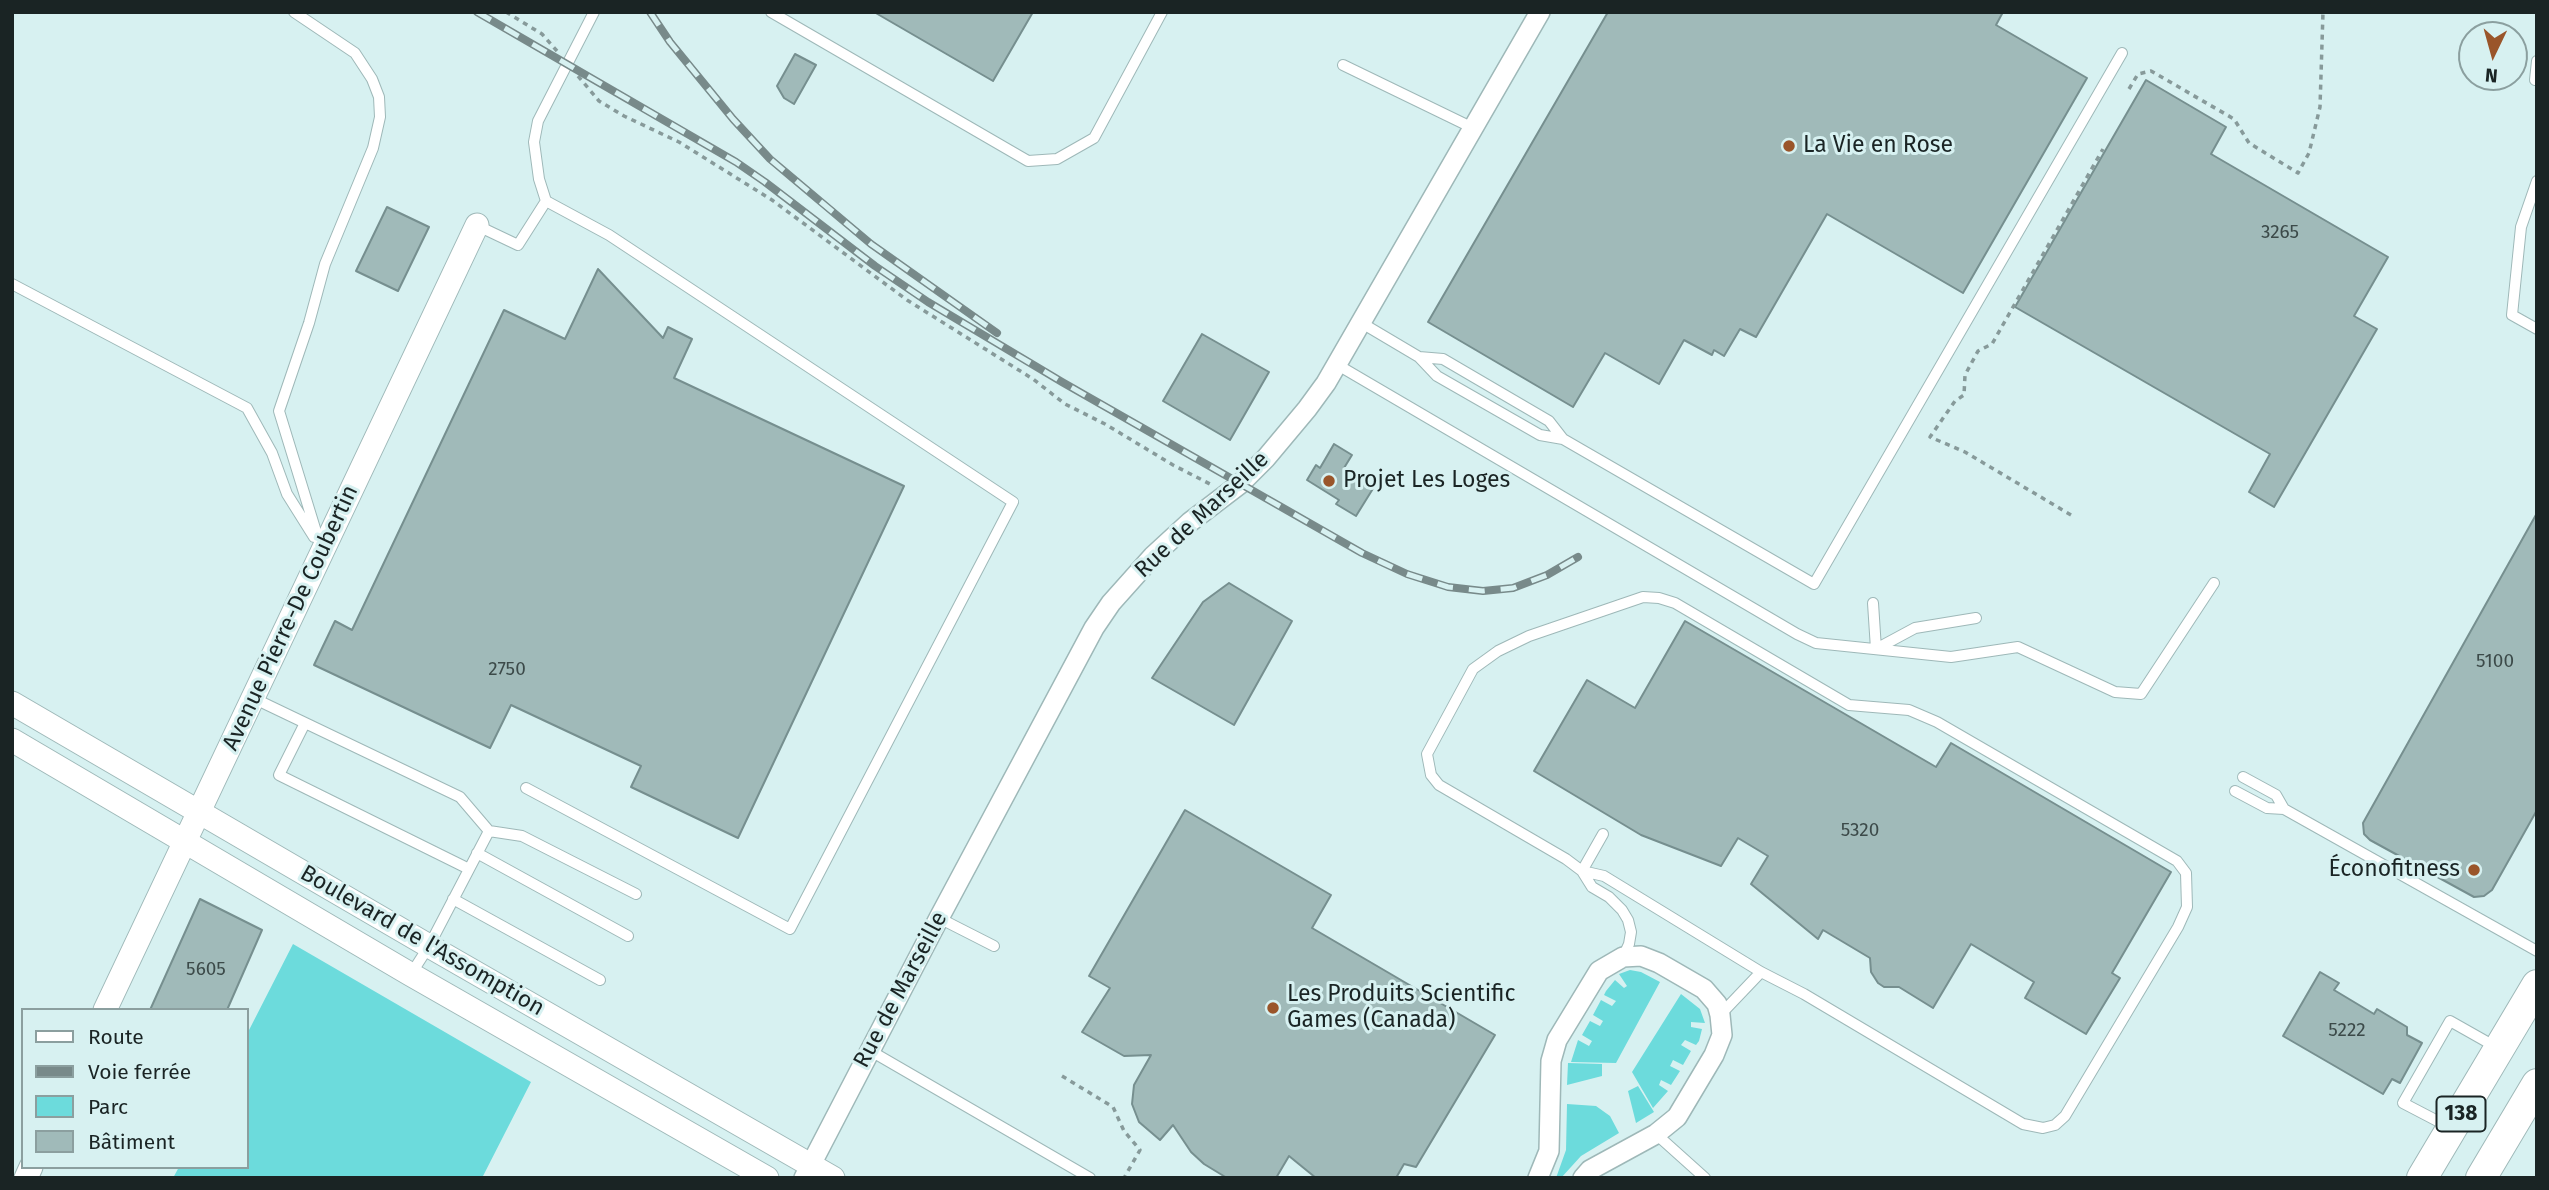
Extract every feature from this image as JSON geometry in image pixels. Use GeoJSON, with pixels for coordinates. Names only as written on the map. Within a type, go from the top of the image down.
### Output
{"type":"FeatureCollection","features":[{"type":"Feature","properties":{"kind":"main road","name":"138"},"geometry":{"type":"LineString","coordinates":[[2422,1178],[2537,985]]}},
{"type":"Feature","properties":{"kind":"main road","name":"138"},"geometry":{"type":"LineString","coordinates":[[2480,1178],[2537,1084]]}},
{"type":"Feature","properties":{"kind":"street","name":"Rue de Marseille"},"geometry":{"type":"LineString","coordinates":[[808,1171],[869,1050],[1094,628],[1126,586],[1162,547],[1240,484],[1307,409],[1360,323],[1540,12]]}},
{"type":"Feature","properties":{"kind":"street","name":"Avenue Pierre-De Coubertin"},"geometry":{"type":"LineString","coordinates":[[106,1008],[477,225]]}},
{"type":"Feature","properties":{"kind":"street","name":"Boulevard de l'Assomption"},"geometry":{"type":"LineString","coordinates":[[12,703],[808,1171],[832,1178]]}},
{"type":"Feature","properties":{"kind":"street","name":"Boulevard de l'Assomption"},"geometry":{"type":"LineString","coordinates":[[12,740],[410,974],[767,1178]]}},
{"type":"Feature","properties":{"kind":"street"},"geometry":{"type":"LineString","coordinates":[[1538,1178],[1549,1151],[1551,1061],[1557,1040],[1593,978],[1607,965],[1623,957],[1641,956],[1692,982],[1712,997],[1720,1015],[1722,1035],[1714,1055],[1677,1117],[1657,1134],[1590,1170],[1583,1178]]}},
{"type":"Feature","properties":{"kind":"lane"},"geometry":{"type":"LineString","coordinates":[[294,12],[355,53],[372,79],[379,97],[380,117],[373,148],[325,264],[309,323],[279,411],[322,551]]}},
{"type":"Feature","properties":{"kind":"lane"},"geometry":{"type":"LineString","coordinates":[[526,789],[790,929],[1013,502],[609,235],[546,201],[538,179],[534,142],[538,121],[594,12]]}},
{"type":"Feature","properties":{"kind":"lane"},"geometry":{"type":"LineString","coordinates":[[771,12],[1028,161],[1057,159],[1094,138],[1162,12]]}},
{"type":"Feature","properties":{"kind":"lane"},"geometry":{"type":"LineString","coordinates":[[1360,323],[1419,357],[1437,376],[1517,422],[1540,435],[1563,439],[1814,584],[2122,54]]}},
{"type":"Feature","properties":{"kind":"lane"},"geometry":{"type":"LineString","coordinates":[[2535,80],[2537,61]]}},
{"type":"Feature","properties":{"kind":"lane"},"geometry":{"type":"LineString","coordinates":[[1343,65],[1473,128]]}},
{"type":"Feature","properties":{"kind":"lane"},"geometry":{"type":"LineString","coordinates":[[2537,181],[2521,227],[2512,316],[2537,330]]}},
{"type":"Feature","properties":{"kind":"lane"},"geometry":{"type":"LineString","coordinates":[[477,225],[517,245],[546,201]]}},
{"type":"Feature","properties":{"kind":"lane"},"geometry":{"type":"LineString","coordinates":[[12,284],[247,408],[272,453],[287,494],[322,551]]}},
{"type":"Feature","properties":{"kind":"lane"},"geometry":{"type":"LineString","coordinates":[[1419,357],[1443,359],[1549,421],[1563,439]]}},
{"type":"Feature","properties":{"kind":"lane"},"geometry":{"type":"LineString","coordinates":[[1336,363],[1816,643],[1951,657],[2018,648],[2115,692],[2141,694],[2214,583]]}},
{"type":"Feature","properties":{"kind":"lane"},"geometry":{"type":"LineString","coordinates":[[1643,597],[1659,598],[1675,603],[1849,705],[1909,710],[1937,722],[2176,861],[2186,873],[2187,907],[2178,927],[2065,1116],[2055,1125],[2043,1128],[2023,1124],[1804,994],[1761,972],[1604,876],[1582,870],[1439,785],[1431,775],[1427,754],[1473,669],[1498,650],[1529,636],[1643,597]]}},
{"type":"Feature","properties":{"kind":"lane"},"geometry":{"type":"LineString","coordinates":[[1873,603],[1876,649]]}},
{"type":"Feature","properties":{"kind":"lane"},"geometry":{"type":"LineString","coordinates":[[1876,649],[1915,628],[1976,618]]}},
{"type":"Feature","properties":{"kind":"lane"},"geometry":{"type":"LineString","coordinates":[[253,698],[460,797],[489,831],[522,836],[636,894]]}},
{"type":"Feature","properties":{"kind":"lane"},"geometry":{"type":"LineString","coordinates":[[304,723],[279,775],[469,869]]}},
{"type":"Feature","properties":{"kind":"lane"},"geometry":{"type":"LineString","coordinates":[[2243,777],[2276,795],[2284,808],[2537,951]]}},
{"type":"Feature","properties":{"kind":"lane"},"geometry":{"type":"LineString","coordinates":[[2235,791],[2267,808],[2284,808]]}},
{"type":"Feature","properties":{"kind":"lane"},"geometry":{"type":"LineString","coordinates":[[410,974],[429,946],[489,831]]}},
{"type":"Feature","properties":{"kind":"lane"},"geometry":{"type":"LineString","coordinates":[[1582,870],[1603,834]]}},
{"type":"Feature","properties":{"kind":"lane"},"geometry":{"type":"LineString","coordinates":[[477,853],[628,936]]}},
{"type":"Feature","properties":{"kind":"lane"},"geometry":{"type":"LineString","coordinates":[[1582,870],[1592,887],[1609,897],[1628,920],[1630,936],[1623,957]]}},
{"type":"Feature","properties":{"kind":"lane"},"geometry":{"type":"LineString","coordinates":[[453,899],[600,980]]}},
{"type":"Feature","properties":{"kind":"lane"},"geometry":{"type":"LineString","coordinates":[[939,918],[994,946]]}},
{"type":"Feature","properties":{"kind":"lane"},"geometry":{"type":"LineString","coordinates":[[1720,1015],[1761,972]]}},
{"type":"Feature","properties":{"kind":"lane"},"geometry":{"type":"LineString","coordinates":[[2452,1129],[2403,1103],[2450,1021],[2500,1049]]}},
{"type":"Feature","properties":{"kind":"lane"},"geometry":{"type":"LineString","coordinates":[[869,1050],[1090,1178]]}},
{"type":"Feature","properties":{"kind":"lane"},"geometry":{"type":"LineString","coordinates":[[1657,1134],[1705,1178]]}},
{"type":"Feature","properties":{"kind":"path"},"geometry":{"type":"LineString","coordinates":[[506,12],[542,34],[599,101],[679,142],[772,200],[908,300],[1034,379],[1065,404],[1227,493]]}},
{"type":"Feature","properties":{"kind":"path"},"geometry":{"type":"LineString","coordinates":[[2129,89],[2138,74],[2151,71],[2234,120],[2249,143],[2298,173],[2309,153],[2320,107],[2323,12]]}},
{"type":"Feature","properties":{"kind":"path"},"geometry":{"type":"LineString","coordinates":[[2071,515],[1965,452],[1930,437],[1955,401],[1964,395],[1965,375],[1978,351],[1992,344],[2104,149]]}},
{"type":"Feature","properties":{"kind":"path"},"geometry":{"type":"LineString","coordinates":[[1062,1076],[1113,1107],[1124,1131],[1140,1150],[1124,1178]]}},
{"type":"Feature","properties":{"kind":"green space"},"geometry":{"type":"Polygon","coordinates":[[[293,944],[531,1082],[482,1178],[173,1178],[178,1169],[248,1169],[248,1032],[293,944]]]}},
{"type":"Feature","properties":{"kind":"green space"},"geometry":{"type":"Polygon","coordinates":[[[1630,970],[1641,972],[1660,982],[1616,1063],[1571,1062],[1578,1040],[1589,1046],[1592,1041],[1582,1035],[1590,1021],[1600,1026],[1603,1021],[1593,1015],[1601,1000],[1612,1006],[1616,1001],[1604,995],[1606,991],[1615,980],[1624,988],[1627,986],[1619,974],[1630,970]]]}},
{"type":"Feature","properties":{"kind":"green space"},"geometry":{"type":"Polygon","coordinates":[[[1681,994],[1700,1009],[1705,1023],[1691,1022],[1691,1027],[1702,1029],[1699,1041],[1696,1045],[1685,1040],[1681,1045],[1691,1051],[1683,1065],[1673,1060],[1670,1066],[1680,1071],[1671,1085],[1661,1080],[1659,1085],[1668,1091],[1653,1108],[1632,1072],[1681,994]]]}},
{"type":"Feature","properties":{"kind":"green space"},"geometry":{"type":"Polygon","coordinates":[[[1568,1063],[1602,1064],[1602,1076],[1567,1085],[1568,1063]]]}},
{"type":"Feature","properties":{"kind":"green space"},"geometry":{"type":"Polygon","coordinates":[[[1638,1086],[1654,1112],[1636,1123],[1628,1091],[1638,1086]]]}},
{"type":"Feature","properties":{"kind":"green space"},"geometry":{"type":"Polygon","coordinates":[[[1567,1104],[1596,1106],[1610,1116],[1619,1133],[1581,1156],[1561,1178],[1556,1178],[1566,1150],[1567,1104]]]}},
{"type":"Feature","properties":{"kind":"building"},"geometry":{"type":"Polygon","coordinates":[[[874,12],[1033,12],[993,81],[874,12]]]}},
{"type":"Feature","properties":{"kind":"building","name":"La Vie en Rose"},"geometry":{"type":"Polygon","coordinates":[[[1608,12],[2003,12],[1996,25],[2087,78],[1963,293],[1827,214],[1756,337],[1740,329],[1724,356],[1714,350],[1712,355],[1684,340],[1659,384],[1605,353],[1573,407],[1428,322],[1608,12]]]}},
{"type":"Feature","properties":{"kind":"building"},"geometry":{"type":"Polygon","coordinates":[[[795,54],[816,65],[794,104],[784,98],[777,86],[795,54]]]}},
{"type":"Feature","properties":{"kind":"building"},"geometry":{"type":"Polygon","coordinates":[[[2146,80],[2226,127],[2211,154],[2388,257],[2354,316],[2377,329],[2274,507],[2249,492],[2270,454],[2015,307],[2146,80]]]}},
{"type":"Feature","properties":{"kind":"building"},"geometry":{"type":"Polygon","coordinates":[[[387,207],[429,227],[398,291],[356,271],[387,207]]]}},
{"type":"Feature","properties":{"kind":"building"},"geometry":{"type":"Polygon","coordinates":[[[598,269],[663,338],[668,327],[692,339],[674,378],[904,486],[738,838],[631,787],[641,766],[511,705],[490,748],[314,665],[335,621],[352,630],[504,310],[565,339],[598,269]]]}},
{"type":"Feature","properties":{"kind":"building"},"geometry":{"type":"Polygon","coordinates":[[[1202,334],[1269,372],[1230,440],[1163,401],[1202,334]]]}},
{"type":"Feature","properties":{"kind":"building","name":"Projet Les Loges"},"geometry":{"type":"Polygon","coordinates":[[[1334,444],[1352,455],[1344,468],[1374,487],[1356,516],[1336,504],[1339,500],[1307,480],[1316,465],[1320,468],[1334,444]]]}},
{"type":"Feature","properties":{"kind":"building"},"geometry":{"type":"Polygon","coordinates":[[[2537,513],[2537,810],[2492,890],[2484,896],[2474,897],[2370,840],[2364,834],[2363,823],[2537,513]]]}},
{"type":"Feature","properties":{"kind":"building"},"geometry":{"type":"Polygon","coordinates":[[[1229,583],[1292,621],[1234,725],[1152,678],[1203,602],[1229,583]]]}},
{"type":"Feature","properties":{"kind":"building"},"geometry":{"type":"Polygon","coordinates":[[[1685,621],[1936,767],[1951,743],[2171,872],[2112,973],[2120,978],[2086,1034],[2025,998],[2034,982],[1971,944],[1933,1008],[1899,987],[1884,987],[1871,972],[1870,958],[1823,930],[1818,939],[1751,884],[1768,856],[1738,838],[1721,866],[1641,835],[1534,771],[1587,680],[1635,708],[1685,621]]]}},
{"type":"Feature","properties":{"kind":"building","name":"Les Produits Scientific Games (Canada)"},"geometry":{"type":"Polygon","coordinates":[[[1185,810],[1331,895],[1312,928],[1495,1035],[1416,1167],[1404,1164],[1396,1178],[1316,1178],[1289,1156],[1276,1178],[1227,1178],[1204,1164],[1191,1152],[1173,1125],[1160,1140],[1139,1122],[1132,1104],[1134,1085],[1151,1055],[1124,1056],[1082,1032],[1110,988],[1089,976],[1185,810]]]}},
{"type":"Feature","properties":{"kind":"building"},"geometry":{"type":"Polygon","coordinates":[[[200,899],[262,930],[228,1008],[151,1008],[200,899]]]}},
{"type":"Feature","properties":{"kind":"building"},"geometry":{"type":"Polygon","coordinates":[[[2320,972],[2339,983],[2334,990],[2374,1014],[2377,1009],[2407,1027],[2407,1035],[2422,1043],[2400,1083],[2392,1079],[2383,1094],[2283,1036],[2320,972]]]}},
{"type":"Feature","properties":{"kind":"railway"},"geometry":{"type":"LineString","coordinates":[[477,12],[736,162],[875,266],[928,302],[1062,382],[1362,553],[1407,574],[1448,587],[1483,591],[1513,588],[1547,575],[1578,557]]}},
{"type":"Feature","properties":{"kind":"railway"},"geometry":{"type":"LineString","coordinates":[[650,12],[670,42],[733,119],[770,159],[871,244],[997,333]]}},
{"type":"Feature","properties":{"kind":"place","name":"La Vie en Rose"},"geometry":{"type":"Point","coordinates":[1789,146]}},
{"type":"Feature","properties":{"kind":"place","name":"Projet Les Loges"},"geometry":{"type":"Point","coordinates":[1329,481]}},
{"type":"Feature","properties":{"kind":"place","name":"Éconofitness"},"geometry":{"type":"Point","coordinates":[2474,870]}},
{"type":"Feature","properties":{"kind":"place","name":"Les Produits Scientific Games (Canada)"},"geometry":{"type":"Point","coordinates":[1273,1008]}}]}
